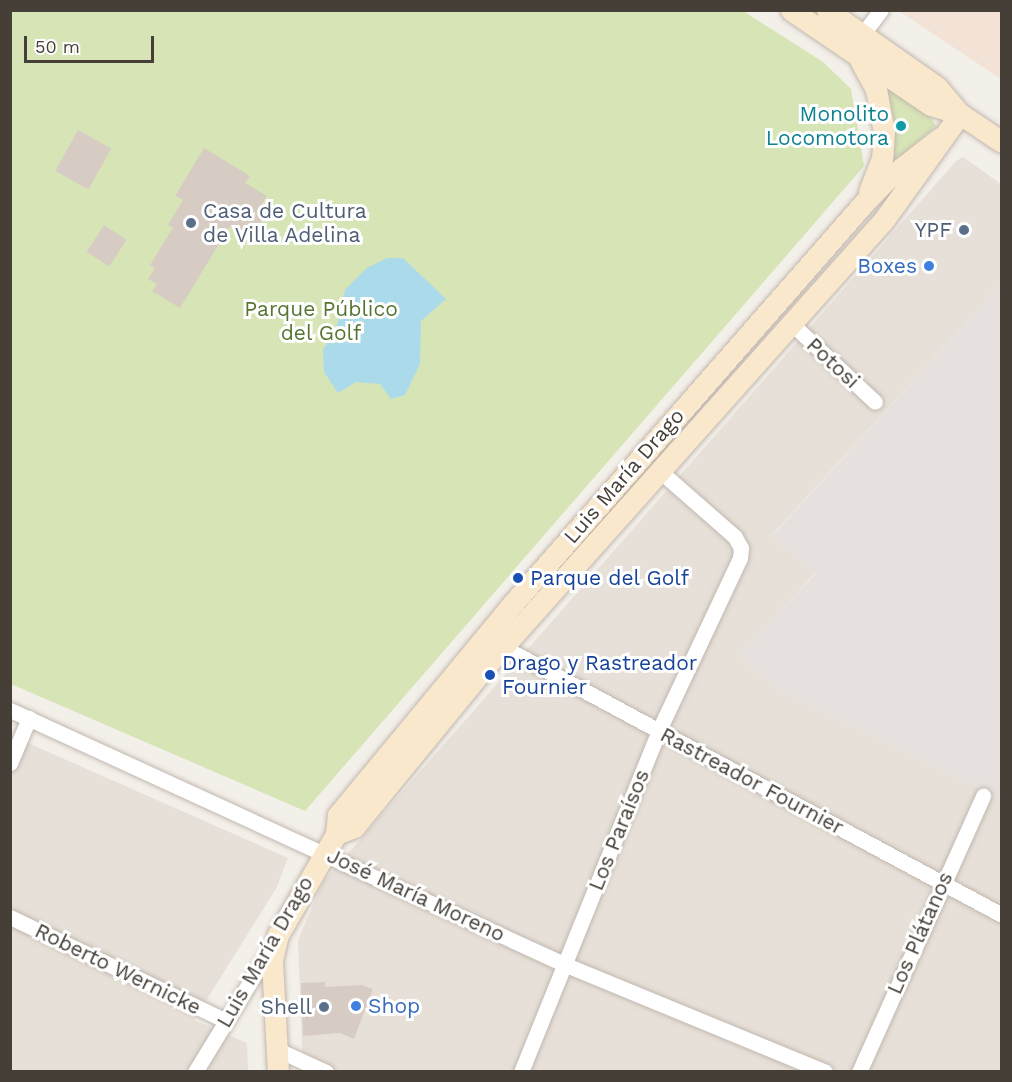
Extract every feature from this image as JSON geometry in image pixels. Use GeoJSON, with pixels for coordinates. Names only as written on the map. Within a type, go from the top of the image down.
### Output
{"type":"FeatureCollection","features":[{"type":"Feature","properties":{"kind":"main road"},"geometry":{"type":"LineString","coordinates":[[791,10],[857,57],[931,105],[960,114]]}},
{"type":"Feature","properties":{"kind":"main road"},"geometry":{"type":"LineString","coordinates":[[827,10],[937,87],[960,114],[1002,142]]}},
{"type":"Feature","properties":{"kind":"main road"},"geometry":{"type":"LineString","coordinates":[[857,57],[876,89],[884,132],[877,174],[863,204]]}},
{"type":"Feature","properties":{"kind":"main road","name":"Luis María Drago"},"geometry":{"type":"LineString","coordinates":[[278,935],[323,852],[336,834],[338,815],[510,607],[863,204],[886,180],[939,138],[960,114]]}},
{"type":"Feature","properties":{"kind":"main road","name":"Luis María Drago"},"geometry":{"type":"LineString","coordinates":[[336,834],[354,826],[503,647],[661,472],[914,182],[939,138]]}},
{"type":"Feature","properties":{"kind":"main road"},"geometry":{"type":"LineString","coordinates":[[278,935],[273,960],[278,1061]]}},
{"type":"Feature","properties":{"kind":"street"},"geometry":{"type":"LineString","coordinates":[[862,35],[881,10]]}},
{"type":"Feature","properties":{"kind":"street","name":"Potosi"},"geometry":{"type":"LineString","coordinates":[[791,323],[875,402]]}},
{"type":"Feature","properties":{"kind":"street","name":"Los Paraísos"},"geometry":{"type":"LineString","coordinates":[[521,1071],[566,965],[659,730],[740,558],[741,548],[735,537],[661,472]]}},
{"type":"Feature","properties":{"kind":"street","name":"Rastreador Fournier"},"geometry":{"type":"LineString","coordinates":[[503,647],[1002,915]]}},
{"type":"Feature","properties":{"kind":"street","name":"José María Moreno"},"geometry":{"type":"LineString","coordinates":[[10,710],[566,965],[825,1071]]}},
{"type":"Feature","properties":{"kind":"street"},"geometry":{"type":"LineString","coordinates":[[10,764],[29,718]]}},
{"type":"Feature","properties":{"kind":"street","name":"Los Plátanos"},"geometry":{"type":"LineString","coordinates":[[859,1071],[941,883],[983,796]]}},
{"type":"Feature","properties":{"kind":"street","name":"Roberto Wernicke"},"geometry":{"type":"LineString","coordinates":[[10,917],[226,1021]]}},
{"type":"Feature","properties":{"kind":"street","name":"Luis María Drago"},"geometry":{"type":"LineString","coordinates":[[195,1071],[278,935]]}},
{"type":"Feature","properties":{"kind":"street"},"geometry":{"type":"LineString","coordinates":[[278,1061],[326,1071]]}},
{"type":"Feature","properties":{"kind":"shaded area"},"geometry":{"type":"Polygon","coordinates":[[[899,11],[1001,11],[1001,79],[899,11]]]}},
{"type":"Feature","properties":{"kind":"shaded area"},"geometry":{"type":"Polygon","coordinates":[[[963,157],[1001,184],[1001,285],[772,535],[816,572],[740,656],[778,688],[1001,799],[1001,1071],[303,1071],[298,940],[323,882],[956,161],[963,157]]]}},
{"type":"Feature","properties":{"kind":"shaded area"},"geometry":{"type":"Polygon","coordinates":[[[1001,285],[1001,799],[778,688],[739,656],[816,573],[772,536],[1001,285]]]}},
{"type":"Feature","properties":{"kind":"shaded area"},"geometry":{"type":"Polygon","coordinates":[[[10,735],[288,858],[277,887],[194,1020],[247,1043],[248,1071],[11,1071],[10,735]]]}},
{"type":"Feature","properties":{"kind":"green space","name":"Parque Público del Golf"},"geometry":{"type":"Polygon","coordinates":[[[11,11],[743,11],[823,62],[851,89],[864,166],[305,811],[11,684],[11,11]]]}},
{"type":"Feature","properties":{"kind":"green space"},"geometry":{"type":"Polygon","coordinates":[[[888,89],[928,113],[936,126],[899,158],[894,158],[894,135],[884,94],[888,89]]]}},
{"type":"Feature","properties":{"kind":"water"},"geometry":{"type":"Polygon","coordinates":[[[387,258],[403,258],[446,299],[421,321],[420,364],[405,395],[391,399],[380,384],[356,382],[338,393],[324,372],[323,349],[335,334],[345,290],[367,268],[387,258]]]}},
{"type":"Feature","properties":{"kind":"building"},"geometry":{"type":"Polygon","coordinates":[[[78,130],[111,148],[88,190],[55,171],[78,130]]]}},
{"type":"Feature","properties":{"kind":"building","name":"Casa de Cultura de Villa Adelina"},"geometry":{"type":"Polygon","coordinates":[[[204,148],[250,176],[245,183],[267,196],[258,210],[265,215],[258,226],[251,222],[244,235],[230,226],[180,308],[152,291],[157,284],[148,279],[155,268],[150,265],[173,228],[168,225],[183,200],[175,196],[204,148]]]}},
{"type":"Feature","properties":{"kind":"building"},"geometry":{"type":"Polygon","coordinates":[[[104,225],[127,240],[109,267],[87,252],[104,225]]]}},
{"type":"Feature","properties":{"kind":"building","name":"Shell"},"geometry":{"type":"Polygon","coordinates":[[[325,982],[325,987],[362,985],[373,989],[354,1039],[340,1033],[303,1036],[301,983],[325,982]]]}},
{"type":"Feature","properties":{"kind":"place","name":"Monolito Locomotora"},"geometry":{"type":"Point","coordinates":[901,126]}},
{"type":"Feature","properties":{"kind":"place","name":"Casa de Cultura de Villa Adelina"},"geometry":{"type":"Point","coordinates":[191,223]}},
{"type":"Feature","properties":{"kind":"place","name":"YPF"},"geometry":{"type":"Point","coordinates":[964,230]}},
{"type":"Feature","properties":{"kind":"place","name":"Boxes"},"geometry":{"type":"Point","coordinates":[929,266]}},
{"type":"Feature","properties":{"kind":"place","name":"Parque del Golf"},"geometry":{"type":"Point","coordinates":[518,578]}},
{"type":"Feature","properties":{"kind":"place","name":"Drago y Rastreador Fournier"},"geometry":{"type":"Point","coordinates":[490,675]}},
{"type":"Feature","properties":{"kind":"place","name":"Shop"},"geometry":{"type":"Point","coordinates":[356,1006]}},
{"type":"Feature","properties":{"kind":"place","name":"Shell"},"geometry":{"type":"Point","coordinates":[324,1007]}}]}
